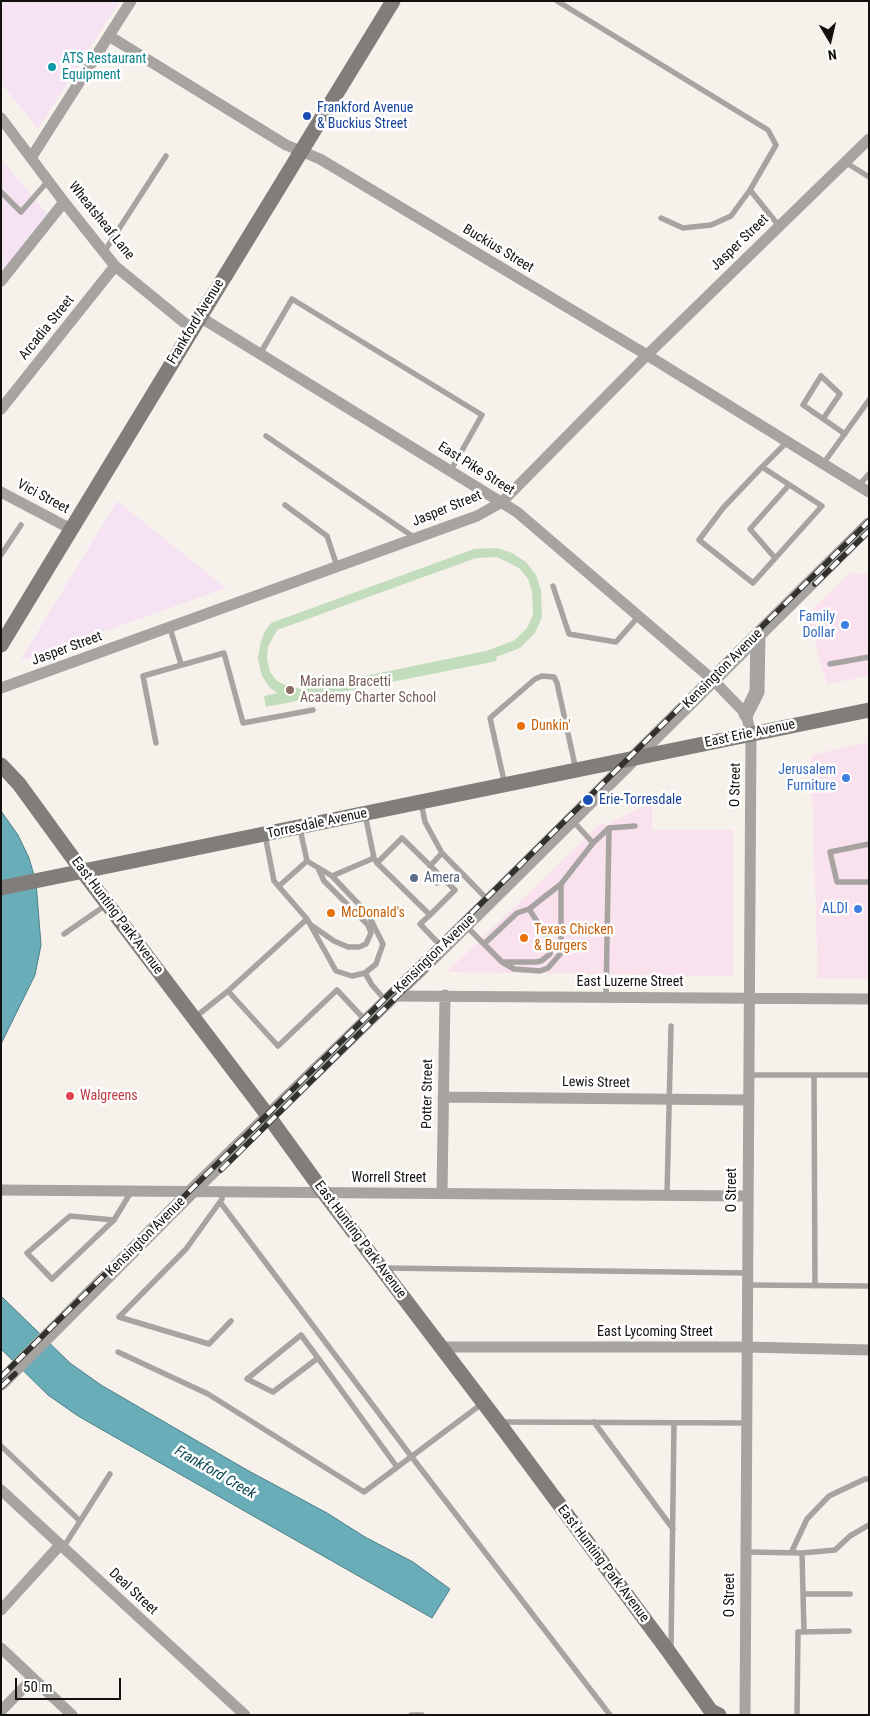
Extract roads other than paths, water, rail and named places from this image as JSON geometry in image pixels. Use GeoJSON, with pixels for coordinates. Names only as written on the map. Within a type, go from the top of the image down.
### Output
{"type":"FeatureCollection","features":[{"type":"Feature","properties":{"kind":"main road","name":"Frankford Avenue"},"geometry":{"type":"LineString","coordinates":[[1,644],[394,1]]}},
{"type":"Feature","properties":{"kind":"main road","name":"East Erie Avenue"},"geometry":{"type":"LineString","coordinates":[[632,759],[869,710]]}},
{"type":"Feature","properties":{"kind":"main road","name":"Torresdale Avenue"},"geometry":{"type":"LineString","coordinates":[[1,888],[632,759]]}},
{"type":"Feature","properties":{"kind":"main road","name":"East Hunting Park Avenue"},"geometry":{"type":"LineString","coordinates":[[1,765],[19,784],[324,1193],[498,1422],[711,1712],[719,1715]]}},
{"type":"Feature","properties":{"kind":"street"},"geometry":{"type":"LineString","coordinates":[[31,158],[131,1]]}},
{"type":"Feature","properties":{"kind":"street","name":"Buckius Street"},"geometry":{"type":"LineString","coordinates":[[109,36],[286,145],[320,159],[647,355],[869,492]]}},
{"type":"Feature","properties":{"kind":"street","name":"Wheatsheaf Lane"},"geometry":{"type":"LineString","coordinates":[[1,118],[115,266],[196,323]]}},
{"type":"Feature","properties":{"kind":"street","name":"Jasper Street"},"geometry":{"type":"LineString","coordinates":[[1,688],[477,516],[502,502],[647,355],[869,139]]}},
{"type":"Feature","properties":{"kind":"street"},"geometry":{"type":"LineString","coordinates":[[1,281],[64,202]]}},
{"type":"Feature","properties":{"kind":"street","name":"Arcadia Street"},"geometry":{"type":"LineString","coordinates":[[1,409],[115,266]]}},
{"type":"Feature","properties":{"kind":"street","name":"East Pike Street"},"geometry":{"type":"LineString","coordinates":[[196,323],[260,354],[517,512],[713,680]]}},
{"type":"Feature","properties":{"kind":"street","name":"Vici Street"},"geometry":{"type":"LineString","coordinates":[[1,492],[71,529]]}},
{"type":"Feature","properties":{"kind":"street","name":"Kensington Avenue"},"geometry":{"type":"LineString","coordinates":[[1,1383],[192,1191],[443,947],[869,525]]}},
{"type":"Feature","properties":{"kind":"street"},"geometry":{"type":"LineString","coordinates":[[713,680],[746,714],[756,692],[758,635]]}},
{"type":"Feature","properties":{"kind":"street","name":"O Street"},"geometry":{"type":"LineString","coordinates":[[744,1715],[751,734],[746,714]]}},
{"type":"Feature","properties":{"kind":"street","name":"East Luzerne Street"},"geometry":{"type":"LineString","coordinates":[[389,999],[445,995],[869,999]]}},
{"type":"Feature","properties":{"kind":"street","name":"Potter Street"},"geometry":{"type":"LineString","coordinates":[[442,1193],[445,995]]}},
{"type":"Feature","properties":{"kind":"street","name":"Lewis Street"},"geometry":{"type":"LineString","coordinates":[[443,1097],[748,1100]]}},
{"type":"Feature","properties":{"kind":"street","name":"Worrell Street"},"geometry":{"type":"LineString","coordinates":[[1,1190],[747,1196]]}},
{"type":"Feature","properties":{"kind":"street","name":"East Lycoming Street"},"geometry":{"type":"LineString","coordinates":[[441,1347],[746,1347],[869,1350]]}},
{"type":"Feature","properties":{"kind":"street","name":"Deal Street"},"geometry":{"type":"LineString","coordinates":[[1,1490],[245,1715]]}},
{"type":"Feature","properties":{"kind":"street"},"geometry":{"type":"LineString","coordinates":[[1,1610],[62,1547]]}},
{"type":"Feature","properties":{"kind":"street"},"geometry":{"type":"LineString","coordinates":[[1,1648],[72,1715]]}},
{"type":"Feature","properties":{"kind":"street"},"geometry":{"type":"LineString","coordinates":[[1,1711],[33,1678]]}},
{"type":"Feature","properties":{"kind":"lane"},"geometry":{"type":"LineString","coordinates":[[557,1],[768,130],[776,145],[750,190],[731,216],[711,225],[683,228],[661,218]]}},
{"type":"Feature","properties":{"kind":"lane"},"geometry":{"type":"LineString","coordinates":[[104,252],[166,156]]}},
{"type":"Feature","properties":{"kind":"lane"},"geometry":{"type":"LineString","coordinates":[[845,162],[869,177]]}},
{"type":"Feature","properties":{"kind":"lane"},"geometry":{"type":"LineString","coordinates":[[1,192],[20,212],[48,181]]}},
{"type":"Feature","properties":{"kind":"lane"},"geometry":{"type":"LineString","coordinates":[[750,190],[779,226]]}},
{"type":"Feature","properties":{"kind":"lane"},"geometry":{"type":"LineString","coordinates":[[260,354],[292,299],[482,415],[451,470]]}},
{"type":"Feature","properties":{"kind":"lane"},"geometry":{"type":"LineString","coordinates":[[823,419],[840,394],[820,376],[803,405],[823,419],[845,434]]}},
{"type":"Feature","properties":{"kind":"lane"},"geometry":{"type":"LineString","coordinates":[[823,464],[869,400]]}},
{"type":"Feature","properties":{"kind":"lane"},"geometry":{"type":"LineString","coordinates":[[266,436],[416,538]]}},
{"type":"Feature","properties":{"kind":"lane"},"geometry":{"type":"LineString","coordinates":[[762,467],[822,506],[753,583],[699,540],[723,508],[762,467],[787,442]]}},
{"type":"Feature","properties":{"kind":"lane"},"geometry":{"type":"LineString","coordinates":[[858,486],[869,474]]}},
{"type":"Feature","properties":{"kind":"lane"},"geometry":{"type":"LineString","coordinates":[[776,558],[750,529],[789,485]]}},
{"type":"Feature","properties":{"kind":"lane"},"geometry":{"type":"LineString","coordinates":[[285,506],[327,536],[338,566]]}},
{"type":"Feature","properties":{"kind":"lane"},"geometry":{"type":"LineString","coordinates":[[1,555],[20,525]]}},
{"type":"Feature","properties":{"kind":"lane"},"geometry":{"type":"LineString","coordinates":[[553,586],[568,634],[616,642],[638,617]]}},
{"type":"Feature","properties":{"kind":"lane"},"geometry":{"type":"LineString","coordinates":[[170,628],[181,664]]}},
{"type":"Feature","properties":{"kind":"lane"},"geometry":{"type":"LineString","coordinates":[[156,743],[143,676],[224,653],[243,723],[313,710]]}},
{"type":"Feature","properties":{"kind":"lane"},"geometry":{"type":"LineString","coordinates":[[830,664],[869,657]]}},
{"type":"Feature","properties":{"kind":"lane"},"geometry":{"type":"LineString","coordinates":[[505,785],[490,718],[535,679],[542,676],[554,677],[557,683],[576,770]]}},
{"type":"Feature","properties":{"kind":"lane"},"geometry":{"type":"LineString","coordinates":[[421,802],[425,822],[442,853],[489,901]]}},
{"type":"Feature","properties":{"kind":"lane"},"geometry":{"type":"LineString","coordinates":[[365,814],[375,861],[391,874],[430,915]]}},
{"type":"Feature","properties":{"kind":"lane"},"geometry":{"type":"LineString","coordinates":[[571,819],[593,843]]}},
{"type":"Feature","properties":{"kind":"lane"},"geometry":{"type":"LineString","coordinates":[[484,944],[517,913],[529,910],[560,884],[593,843],[610,828],[635,826]]}},
{"type":"Feature","properties":{"kind":"lane"},"geometry":{"type":"LineString","coordinates":[[265,834],[274,881],[308,921],[336,971],[352,976],[364,973],[376,964],[383,944],[368,914],[332,876],[319,870],[307,861],[300,827]]}},
{"type":"Feature","properties":{"kind":"lane"},"geometry":{"type":"LineString","coordinates":[[606,997],[610,828]]}},
{"type":"Feature","properties":{"kind":"lane"},"geometry":{"type":"LineString","coordinates":[[332,876],[375,861],[402,838],[455,890],[420,924],[443,947]]}},
{"type":"Feature","properties":{"kind":"lane"},"geometry":{"type":"LineString","coordinates":[[869,844],[830,852],[837,882],[869,882]]}},
{"type":"Feature","properties":{"kind":"lane"},"geometry":{"type":"LineString","coordinates":[[409,856],[415,851]]}},
{"type":"Feature","properties":{"kind":"lane"},"geometry":{"type":"LineString","coordinates":[[430,866],[442,853]]}},
{"type":"Feature","properties":{"kind":"lane"},"geometry":{"type":"LineString","coordinates":[[279,886],[307,861]]}},
{"type":"Feature","properties":{"kind":"lane"},"geometry":{"type":"LineString","coordinates":[[308,921],[334,941],[348,947],[360,947],[366,944],[370,938],[371,933],[368,925],[324,881],[319,870]]}},
{"type":"Feature","properties":{"kind":"lane"},"geometry":{"type":"LineString","coordinates":[[437,883],[442,878]]}},
{"type":"Feature","properties":{"kind":"lane"},"geometry":{"type":"LineString","coordinates":[[465,925],[502,962],[514,968],[540,971],[548,968],[561,953],[560,884]]}},
{"type":"Feature","properties":{"kind":"lane"},"geometry":{"type":"LineString","coordinates":[[64,934],[108,904]]}},
{"type":"Feature","properties":{"kind":"lane"},"geometry":{"type":"LineString","coordinates":[[502,962],[522,964],[536,962],[541,961],[550,954],[551,943],[529,910]]}},
{"type":"Feature","properties":{"kind":"lane"},"geometry":{"type":"LineString","coordinates":[[194,1018],[308,921]]}},
{"type":"Feature","properties":{"kind":"lane"},"geometry":{"type":"LineString","coordinates":[[364,973],[372,985],[389,999]]}},
{"type":"Feature","properties":{"kind":"lane"},"geometry":{"type":"LineString","coordinates":[[228,990],[278,1046],[337,990],[366,1021]]}},
{"type":"Feature","properties":{"kind":"lane"},"geometry":{"type":"LineString","coordinates":[[667,1195],[671,1026]]}},
{"type":"Feature","properties":{"kind":"lane"},"geometry":{"type":"LineString","coordinates":[[748,1075],[869,1075]]}},
{"type":"Feature","properties":{"kind":"lane"},"geometry":{"type":"LineString","coordinates":[[814,1075],[815,1286]]}},
{"type":"Feature","properties":{"kind":"lane"},"geometry":{"type":"LineString","coordinates":[[114,1220],[70,1216],[27,1253],[52,1279],[114,1220],[132,1190]]}},
{"type":"Feature","properties":{"kind":"lane"},"geometry":{"type":"LineString","coordinates":[[228,1191],[186,1249],[119,1317],[209,1344],[231,1322]]}},
{"type":"Feature","properties":{"kind":"lane"},"geometry":{"type":"LineString","coordinates":[[220,1202],[411,1456],[610,1715]]}},
{"type":"Feature","properties":{"kind":"lane"},"geometry":{"type":"LineString","coordinates":[[381,1268],[747,1273]]}},
{"type":"Feature","properties":{"kind":"lane"},"geometry":{"type":"LineString","coordinates":[[747,1286],[869,1286]]}},
{"type":"Feature","properties":{"kind":"lane"},"geometry":{"type":"LineString","coordinates":[[318,1358],[272,1392],[248,1379],[300,1335],[318,1358],[397,1467]]}},
{"type":"Feature","properties":{"kind":"lane"},"geometry":{"type":"LineString","coordinates":[[118,1352],[208,1394],[364,1492],[483,1403]]}},
{"type":"Feature","properties":{"kind":"lane"},"geometry":{"type":"LineString","coordinates":[[498,1422],[746,1423]]}},
{"type":"Feature","properties":{"kind":"lane"},"geometry":{"type":"LineString","coordinates":[[594,1422],[672,1529]]}},
{"type":"Feature","properties":{"kind":"lane"},"geometry":{"type":"LineString","coordinates":[[671,1656],[674,1423]]}},
{"type":"Feature","properties":{"kind":"lane"},"geometry":{"type":"LineString","coordinates":[[1,1446],[80,1521]]}},
{"type":"Feature","properties":{"kind":"lane"},"geometry":{"type":"LineString","coordinates":[[62,1547],[110,1474]]}},
{"type":"Feature","properties":{"kind":"lane"},"geometry":{"type":"LineString","coordinates":[[792,1553],[807,1519],[829,1496],[865,1479],[869,1479]]}},
{"type":"Feature","properties":{"kind":"lane"},"geometry":{"type":"LineString","coordinates":[[745,1552],[802,1553],[836,1550],[850,1536],[869,1525]]}},
{"type":"Feature","properties":{"kind":"lane"},"geometry":{"type":"LineString","coordinates":[[802,1553],[804,1632]]}},
{"type":"Feature","properties":{"kind":"lane"},"geometry":{"type":"LineString","coordinates":[[803,1594],[850,1594]]}},
{"type":"Feature","properties":{"kind":"lane"},"geometry":{"type":"LineString","coordinates":[[797,1715],[798,1632],[849,1631]]}},
{"type":"Feature","properties":{"kind":"lane"},"geometry":{"type":"LineString","coordinates":[[411,1715],[422,1715]]}},
{"type":"Feature","properties":{"kind":"water"},"geometry":{"type":"Polygon","coordinates":[[[1,811],[18,835],[29,858],[36,882],[41,945],[35,975],[1,1044],[1,811]]]}},
{"type":"Feature","properties":{"kind":"water","name":"Frankford Creek"},"geometry":{"type":"Polygon","coordinates":[[[1,1296],[70,1363],[101,1385],[247,1470],[327,1513],[365,1537],[413,1562],[450,1589],[432,1618],[78,1416],[48,1395],[1,1349],[1,1296]]]}},
{"type":"Feature","properties":{"kind":"railway"},"geometry":{"type":"LineString","coordinates":[[1,1377],[869,521]]}},
{"type":"Feature","properties":{"kind":"railway"},"geometry":{"type":"LineString","coordinates":[[815,584],[869,531]]}},
{"type":"Feature","properties":{"kind":"railway"},"geometry":{"type":"LineString","coordinates":[[221,1170],[438,956]]}},
{"type":"Feature","properties":{"kind":"railway"},"geometry":{"type":"LineString","coordinates":[[1,1387],[15,1374]]}},
{"type":"Feature","properties":{"kind":"place","name":"ATS Restaurant Equipment"},"geometry":{"type":"Point","coordinates":[52,67]}},
{"type":"Feature","properties":{"kind":"place","name":"Frankford Avenue & Buckius Street"},"geometry":{"type":"Point","coordinates":[307,116]}},
{"type":"Feature","properties":{"kind":"place","name":"Family Dollar"},"geometry":{"type":"Point","coordinates":[845,625]}},
{"type":"Feature","properties":{"kind":"place","name":"Mariana Bracetti Academy Charter School"},"geometry":{"type":"Point","coordinates":[290,690]}},
{"type":"Feature","properties":{"kind":"place","name":"Dunkin'"},"geometry":{"type":"Point","coordinates":[521,726]}},
{"type":"Feature","properties":{"kind":"place","name":"Jerusalem Furniture"},"geometry":{"type":"Point","coordinates":[846,778]}},
{"type":"Feature","properties":{"kind":"place","name":"Erie-Torresdale"},"geometry":{"type":"Point","coordinates":[588,800]}},
{"type":"Feature","properties":{"kind":"place","name":"Amera"},"geometry":{"type":"Point","coordinates":[414,878]}},
{"type":"Feature","properties":{"kind":"place","name":"ALDI"},"geometry":{"type":"Point","coordinates":[858,909]}},
{"type":"Feature","properties":{"kind":"place","name":"McDonald's"},"geometry":{"type":"Point","coordinates":[331,913]}},
{"type":"Feature","properties":{"kind":"place","name":"Texas Chicken & Burgers"},"geometry":{"type":"Point","coordinates":[524,938]}},
{"type":"Feature","properties":{"kind":"place","name":"Walgreens"},"geometry":{"type":"Point","coordinates":[70,1096]}}]}
